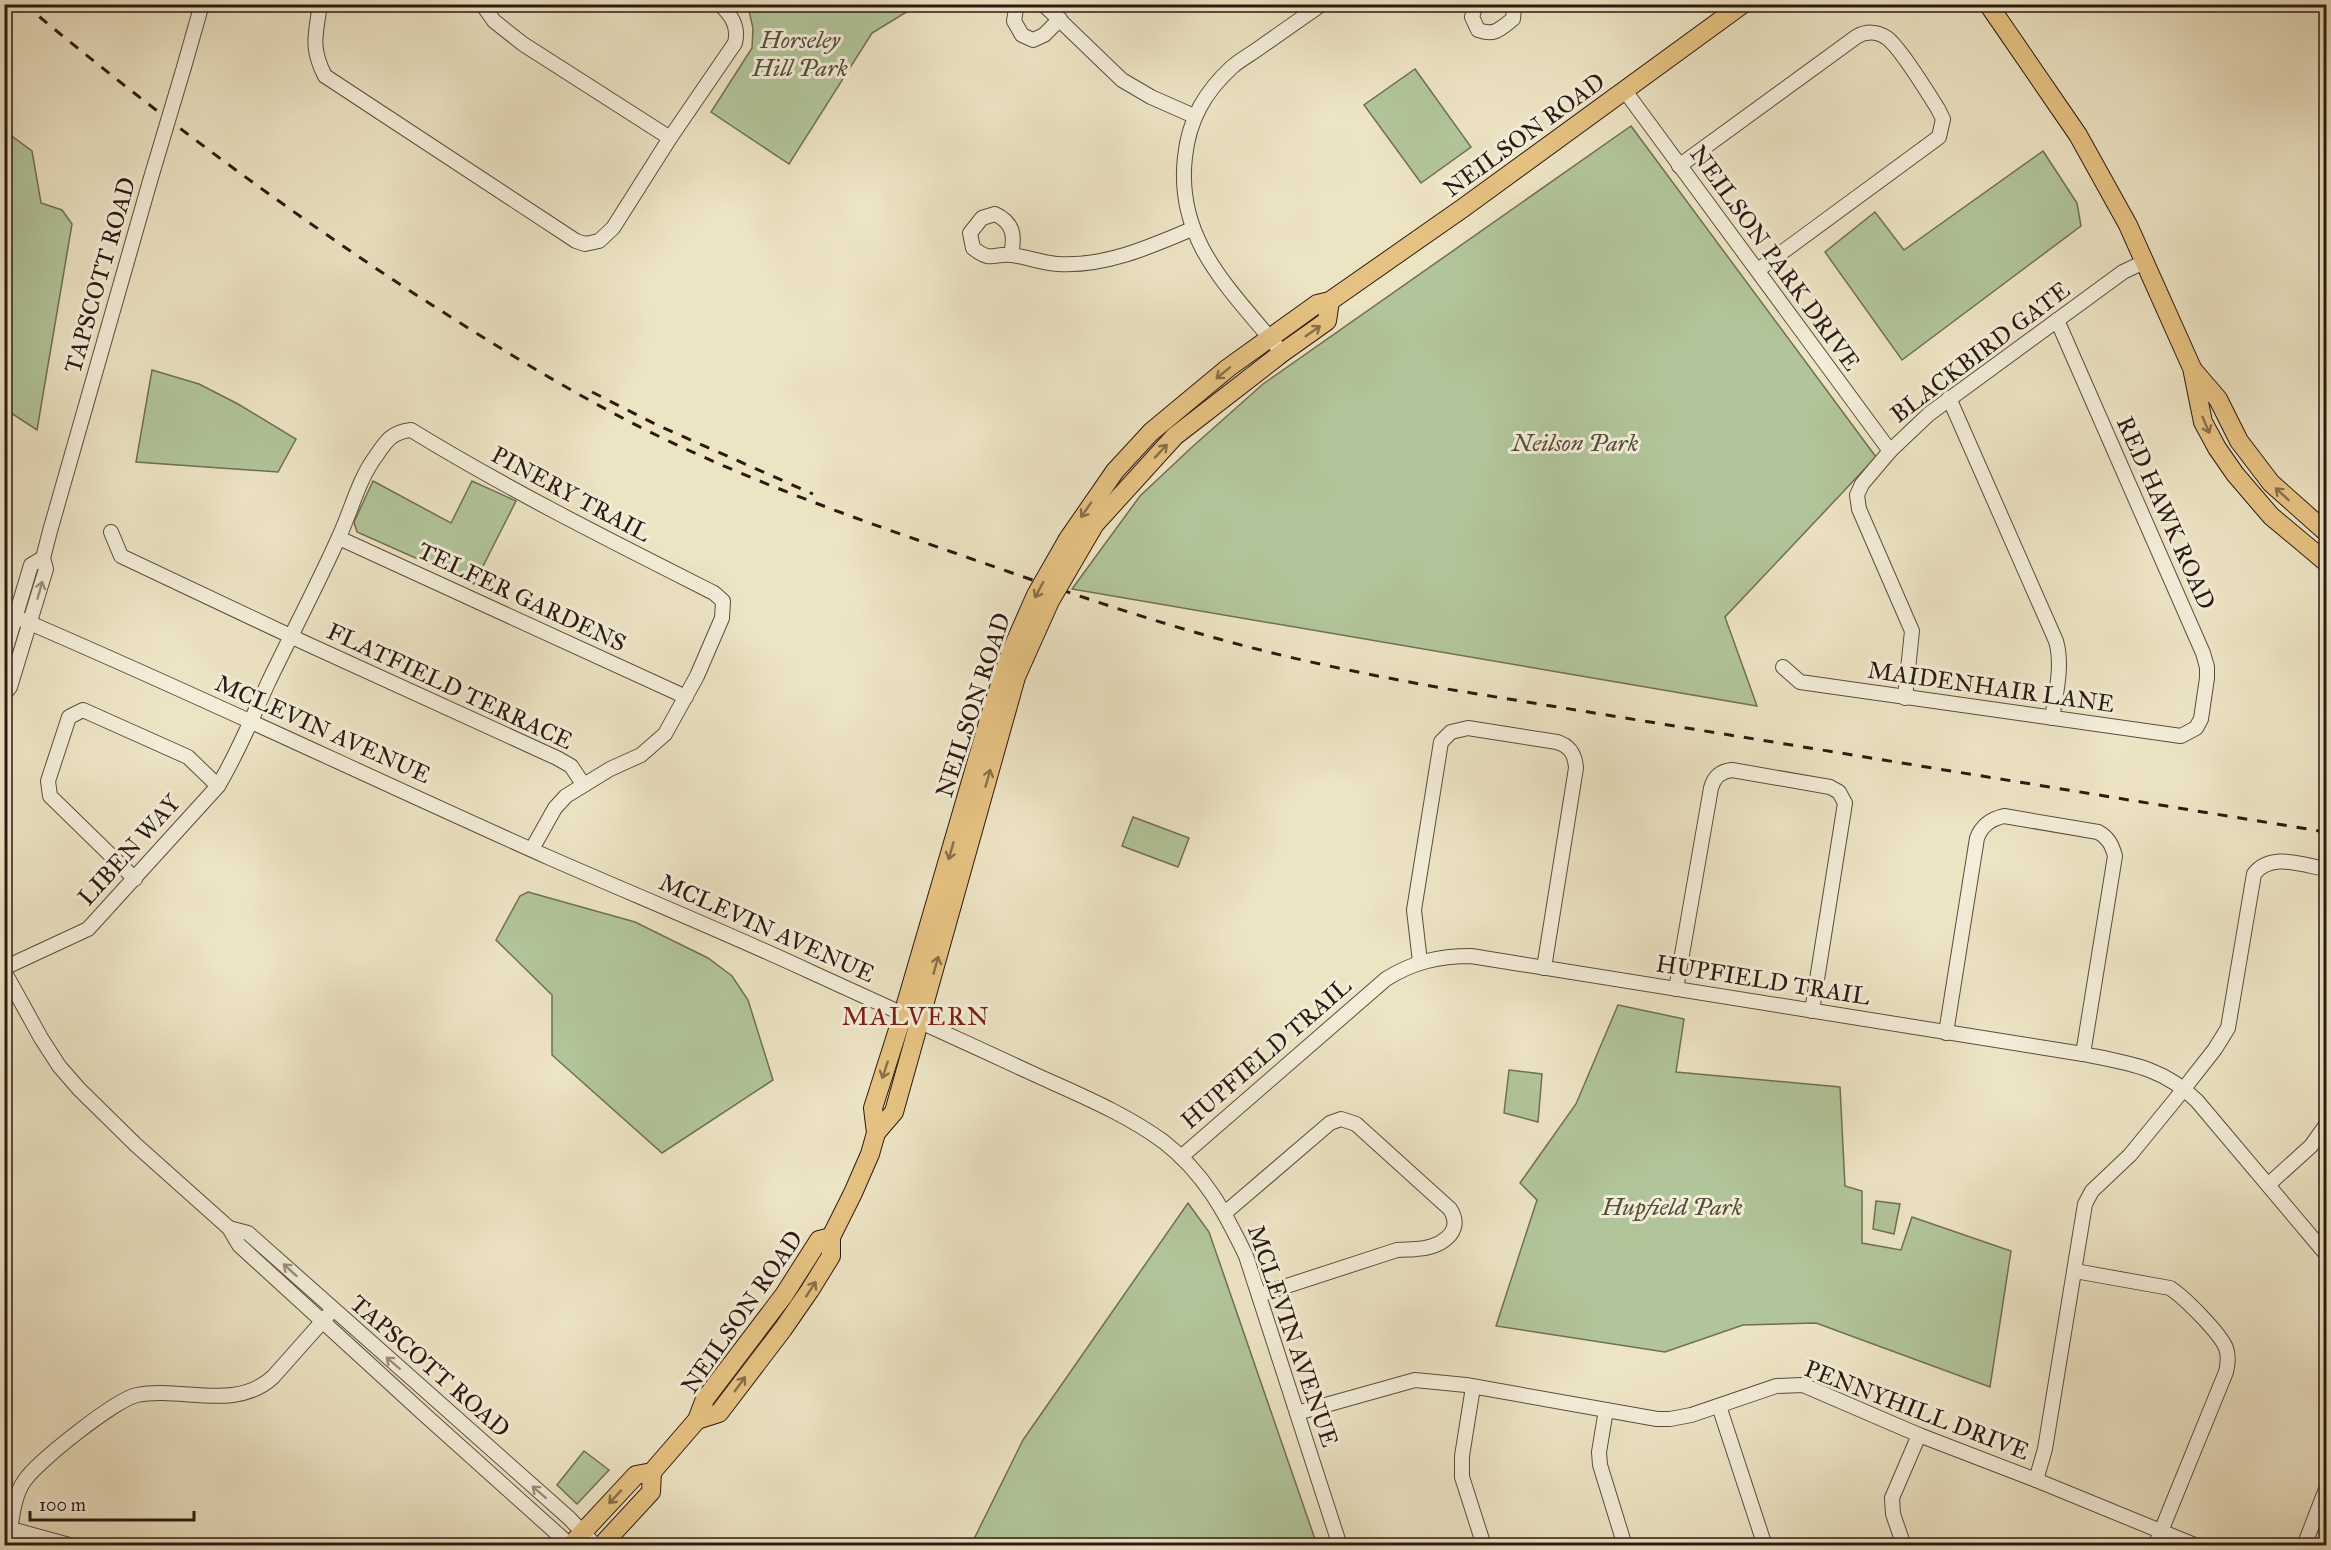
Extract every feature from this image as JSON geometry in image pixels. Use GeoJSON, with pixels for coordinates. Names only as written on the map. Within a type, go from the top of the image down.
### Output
{"type":"FeatureCollection","features":[{"type":"Feature","properties":{"kind":"main road","name":"NEILSON ROAD"},"geometry":{"type":"LineString","coordinates":[[697,1420],[719,1413],[810,1290],[831,1256],[831,1237],[870,1154],[876,1133],[894,1112],[911,1018],[1016,677],[1017,656],[1050,602],[1075,542],[1115,471],[1151,432],[1269,337],[1317,303],[1330,301],[1743,4]]}},
{"type":"Feature","properties":{"kind":"main road"},"geometry":{"type":"LineString","coordinates":[[1988,4],[2079,135],[2128,225],[2192,368],[2203,422],[2235,474],[2271,516],[2326,562]]}},
{"type":"Feature","properties":{"kind":"main road","name":"NEILSON ROAD"},"geometry":{"type":"LineString","coordinates":[[1075,542],[1095,524],[1175,436],[1282,353],[1328,321],[1330,301]]}},
{"type":"Feature","properties":{"kind":"main road"},"geometry":{"type":"LineString","coordinates":[[2192,368],[2218,399],[2239,441],[2271,483],[2326,532]]}},
{"type":"Feature","properties":{"kind":"main road","name":"NEILSON ROAD"},"geometry":{"type":"LineString","coordinates":[[601,1545],[651,1492],[652,1472],[697,1420],[705,1399],[762,1324],[819,1240],[831,1237]]}},
{"type":"Feature","properties":{"kind":"main road"},"geometry":{"type":"LineString","coordinates":[[762,1324],[777,1336]]}},
{"type":"Feature","properties":{"kind":"main road","name":"NEILSON ROAD"},"geometry":{"type":"LineString","coordinates":[[573,1542],[636,1475],[652,1472]]}},
{"type":"Feature","properties":{"kind":"street","name":"TAPSCOTT ROAD"},"geometry":{"type":"LineString","coordinates":[[4,694],[10,687],[46,569],[43,558],[202,4]]}},
{"type":"Feature","properties":{"kind":"street"},"geometry":{"type":"LineString","coordinates":[[320,4],[314,47],[316,60],[325,76],[472,175],[576,241],[585,244],[599,242],[613,228],[670,138],[735,43],[736,29],[729,13],[720,4]]}},
{"type":"Feature","properties":{"kind":"street"},"geometry":{"type":"LineString","coordinates":[[482,4],[494,21],[523,44],[670,138]]}},
{"type":"Feature","properties":{"kind":"street"},"geometry":{"type":"LineString","coordinates":[[1020,4],[1016,9],[1014,21],[1022,35],[1033,40],[1044,35],[1060,19]]}},
{"type":"Feature","properties":{"kind":"street"},"geometry":{"type":"LineString","coordinates":[[1043,4],[1122,80],[1151,97],[1194,116]]}},
{"type":"Feature","properties":{"kind":"street"},"geometry":{"type":"LineString","coordinates":[[1282,353],[1209,261],[1192,229],[1182,177],[1194,116],[1204,98],[1234,66],[1322,4]]}},
{"type":"Feature","properties":{"kind":"street"},"geometry":{"type":"LineString","coordinates":[[1476,4],[1472,17],[1478,30],[1488,34],[1513,20],[1514,8],[1511,4]]}},
{"type":"Feature","properties":{"kind":"street"},"geometry":{"type":"LineString","coordinates":[[1679,166],[1856,37],[1871,32],[1878,33],[1892,42],[1943,119],[1939,137],[1758,270]]}},
{"type":"Feature","properties":{"kind":"street","name":"NEILSON PARK DRIVE"},"geometry":{"type":"LineString","coordinates":[[1625,91],[1890,451]]}},
{"type":"Feature","properties":{"kind":"street"},"geometry":{"type":"LineString","coordinates":[[1011,255],[1039,262],[1077,265],[1095,263],[1130,253],[1192,229]]}},
{"type":"Feature","properties":{"kind":"street","name":"BLACKBIRD GATE"},"geometry":{"type":"LineString","coordinates":[[1905,698],[1912,631],[1859,509],[1857,495],[1862,484],[1890,451],[1949,398],[2123,273],[2145,262]]}},
{"type":"Feature","properties":{"kind":"street","name":"RED HAWK ROAD"},"geometry":{"type":"LineString","coordinates":[[2057,320],[2203,653],[2207,678],[2201,719],[2196,728]]}},
{"type":"Feature","properties":{"kind":"street"},"geometry":{"type":"LineString","coordinates":[[1949,398],[2060,653],[2052,718]]}},
{"type":"Feature","properties":{"kind":"street","name":"PINERY TRAIL"},"geometry":{"type":"LineString","coordinates":[[250,721],[339,538],[362,481],[375,457],[393,434],[411,430],[519,494],[714,593],[723,601],[722,618],[686,697],[665,734],[658,743],[641,755],[610,768],[566,796],[555,808],[532,849]]}},
{"type":"Feature","properties":{"kind":"street","name":"FLATFIELD TERRACE"},"geometry":{"type":"LineString","coordinates":[[111,532],[121,556],[557,758],[571,766],[583,784]]}},
{"type":"Feature","properties":{"kind":"street","name":"TELFER GARDENS"},"geometry":{"type":"LineString","coordinates":[[339,538],[686,697]]}},
{"type":"Feature","properties":{"kind":"street","name":"TAPSCOTT ROAD"},"geometry":{"type":"LineString","coordinates":[[4,655],[10,614],[31,565],[43,558]]}},
{"type":"Feature","properties":{"kind":"street","name":"MCLEVIN AVENUE"},"geometry":{"type":"LineString","coordinates":[[10,614],[911,1018],[1131,1120],[1166,1144],[1209,1188],[1226,1212],[1246,1256],[1340,1545]]}},
{"type":"Feature","properties":{"kind":"street","name":"MAIDENHAIR LANE"},"geometry":{"type":"LineString","coordinates":[[1782,668],[1800,682],[1905,698],[2181,736],[2196,728]]}},
{"type":"Feature","properties":{"kind":"street"},"geometry":{"type":"LineString","coordinates":[[135,879],[50,796],[48,781],[69,717],[83,710],[188,757],[218,786]]}},
{"type":"Feature","properties":{"kind":"street","name":"LIBEN WAY"},"geometry":{"type":"LineString","coordinates":[[4,970],[88,929],[218,786],[234,759],[250,721]]}},
{"type":"Feature","properties":{"kind":"street"},"geometry":{"type":"LineString","coordinates":[[1420,962],[1414,910],[1441,742],[1451,732],[1468,728],[1557,742],[1570,749],[1575,759],[1576,768],[1544,968]]}},
{"type":"Feature","properties":{"kind":"street"},"geometry":{"type":"LineString","coordinates":[[1676,989],[1711,788],[1716,777],[1732,770],[1830,787],[1839,792],[1845,803],[1812,1011]]}},
{"type":"Feature","properties":{"kind":"street"},"geometry":{"type":"LineString","coordinates":[[1946,1033],[1977,837],[1984,825],[1995,818],[2004,816],[2098,832],[2105,836],[2112,845],[2115,856],[2083,1054]]}},
{"type":"Feature","properties":{"kind":"street"},"geometry":{"type":"LineString","coordinates":[[2036,1480],[2045,1449],[2085,1204],[2092,1191],[2130,1155],[2216,1049],[2228,1028],[2254,874],[2264,865],[2276,861],[2326,869]]}},
{"type":"Feature","properties":{"kind":"street","name":"HUPFIELD TRAIL"},"geometry":{"type":"LineString","coordinates":[[1181,1157],[1386,979],[1420,962],[1450,956],[1471,956],[2083,1054],[2154,1070],[2183,1088],[2198,1101],[2326,1254]]}},
{"type":"Feature","properties":{"kind":"street","name":"TAPSCOTT ROAD"},"geometry":{"type":"LineString","coordinates":[[4,970],[59,1066],[136,1145],[229,1228],[239,1245],[425,1415],[573,1542],[596,1545]]}},
{"type":"Feature","properties":{"kind":"street"},"geometry":{"type":"LineString","coordinates":[[1226,1212],[1330,1123],[1341,1119],[1356,1124],[1454,1215],[1454,1230],[1446,1240],[1417,1250],[1397,1250],[1259,1295]]}},
{"type":"Feature","properties":{"kind":"street"},"geometry":{"type":"LineString","coordinates":[[2269,1184],[2311,1146],[2326,1125]]}},
{"type":"Feature","properties":{"kind":"street","name":"TAPSCOTT ROAD"},"geometry":{"type":"LineString","coordinates":[[229,1228],[248,1233],[333,1310],[573,1542]]}},
{"type":"Feature","properties":{"kind":"street"},"geometry":{"type":"LineString","coordinates":[[2075,1271],[2170,1288],[2181,1295],[2226,1347],[2228,1358],[2226,1372],[2155,1545]]}},
{"type":"Feature","properties":{"kind":"street"},"geometry":{"type":"LineString","coordinates":[[7,1545],[19,1491],[24,1480],[40,1462],[112,1408],[136,1395],[232,1396],[247,1393],[265,1384],[333,1310]]}},
{"type":"Feature","properties":{"kind":"street","name":"PENNYHILL DRIVE"},"geometry":{"type":"LineString","coordinates":[[1297,1413],[1414,1380],[1473,1387],[1657,1419],[1670,1419],[1719,1406],[1776,1386],[1803,1385],[1919,1435],[2197,1545]]}},
{"type":"Feature","properties":{"kind":"street"},"geometry":{"type":"LineString","coordinates":[[1473,1387],[1462,1456],[1462,1478],[1484,1545]]}},
{"type":"Feature","properties":{"kind":"street"},"geometry":{"type":"LineString","coordinates":[[1719,1406],[1765,1545]]}},
{"type":"Feature","properties":{"kind":"street"},"geometry":{"type":"LineString","coordinates":[[1606,1410],[1599,1452],[1600,1465],[1625,1545]]}},
{"type":"Feature","properties":{"kind":"street"},"geometry":{"type":"LineString","coordinates":[[1904,1545],[1893,1514],[1892,1498],[1919,1435]]}},
{"type":"Feature","properties":{"kind":"street"},"geometry":{"type":"LineString","coordinates":[[2304,1545],[2326,1489]]}},
{"type":"Feature","properties":{"kind":"street"},"geometry":{"type":"LineString","coordinates":[[11,1528],[74,1545]]}},
{"type":"Feature","properties":{"kind":"green space","name":"Horseley Hill Park"},"geometry":{"type":"Polygon","coordinates":[[[746,5],[918,5],[872,33],[789,164],[711,112],[752,48],[753,28],[746,5]]]}},
{"type":"Feature","properties":{"kind":"green space"},"geometry":{"type":"Polygon","coordinates":[[[1415,69],[1471,147],[1421,183],[1364,105],[1415,69]]]}},
{"type":"Feature","properties":{"kind":"green space","name":"Neilson Park"},"geometry":{"type":"Polygon","coordinates":[[[1631,126],[1876,457],[1725,617],[1757,706],[1072,589],[1140,496],[1263,384],[1631,126]]]}},
{"type":"Feature","properties":{"kind":"green space"},"geometry":{"type":"Polygon","coordinates":[[[5,131],[32,151],[41,203],[62,210],[72,224],[37,430],[5,409],[5,131]]]}},
{"type":"Feature","properties":{"kind":"green space"},"geometry":{"type":"Polygon","coordinates":[[[2043,151],[2077,203],[2081,226],[1902,360],[1825,252],[1875,212],[1904,250],[2043,151]]]}},
{"type":"Feature","properties":{"kind":"green space"},"geometry":{"type":"Polygon","coordinates":[[[152,370],[199,384],[238,404],[296,439],[278,472],[136,462],[152,370]]]}},
{"type":"Feature","properties":{"kind":"green space"},"geometry":{"type":"Polygon","coordinates":[[[373,481],[451,523],[472,481],[516,501],[474,584],[357,532],[354,522],[373,481]]]}},
{"type":"Feature","properties":{"kind":"green space"},"geometry":{"type":"Polygon","coordinates":[[[1133,817],[1189,838],[1178,867],[1122,846],[1133,817]]]}},
{"type":"Feature","properties":{"kind":"green space"},"geometry":{"type":"Polygon","coordinates":[[[528,892],[635,922],[708,958],[732,976],[748,1000],[773,1080],[662,1153],[552,1055],[552,995],[496,940],[520,896],[528,892]]]}},
{"type":"Feature","properties":{"kind":"green space","name":"Hupfield Park"},"geometry":{"type":"Polygon","coordinates":[[[1618,1005],[1684,1019],[1676,1072],[1840,1087],[1845,1186],[1862,1191],[1862,1243],[1901,1250],[1912,1217],[2011,1251],[1990,1387],[1816,1323],[1743,1325],[1665,1352],[1496,1326],[1537,1200],[1520,1183],[1576,1104],[1618,1005]]]}},
{"type":"Feature","properties":{"kind":"green space"},"geometry":{"type":"Polygon","coordinates":[[[1509,1070],[1542,1074],[1538,1122],[1504,1113],[1509,1070]]]}},
{"type":"Feature","properties":{"kind":"green space"},"geometry":{"type":"Polygon","coordinates":[[[1876,1201],[1900,1204],[1894,1234],[1873,1229],[1876,1201]]]}},
{"type":"Feature","properties":{"kind":"green space"},"geometry":{"type":"Polygon","coordinates":[[[1188,1203],[1209,1232],[1317,1545],[971,1545],[1023,1440],[1188,1203]]]}},
{"type":"Feature","properties":{"kind":"green space"},"geometry":{"type":"Polygon","coordinates":[[[584,1451],[609,1470],[577,1504],[557,1485],[584,1451]]]}},
{"type":"Feature","properties":{"kind":"railway"},"geometry":{"type":"LineString","coordinates":[[24,4],[116,79],[258,186],[404,287],[493,344],[584,397],[683,448],[759,481],[874,525],[1151,619],[1247,647],[1332,667],[1447,689],[2326,832]]}},
{"type":"Feature","properties":{"kind":"railway"},"geometry":{"type":"LineString","coordinates":[[592,392],[657,425],[813,494]]}},
{"type":"Feature","properties":{"kind":"district","name":"MALVERN"},"geometry":{"type":"Point","coordinates":[916,1016]}}]}
